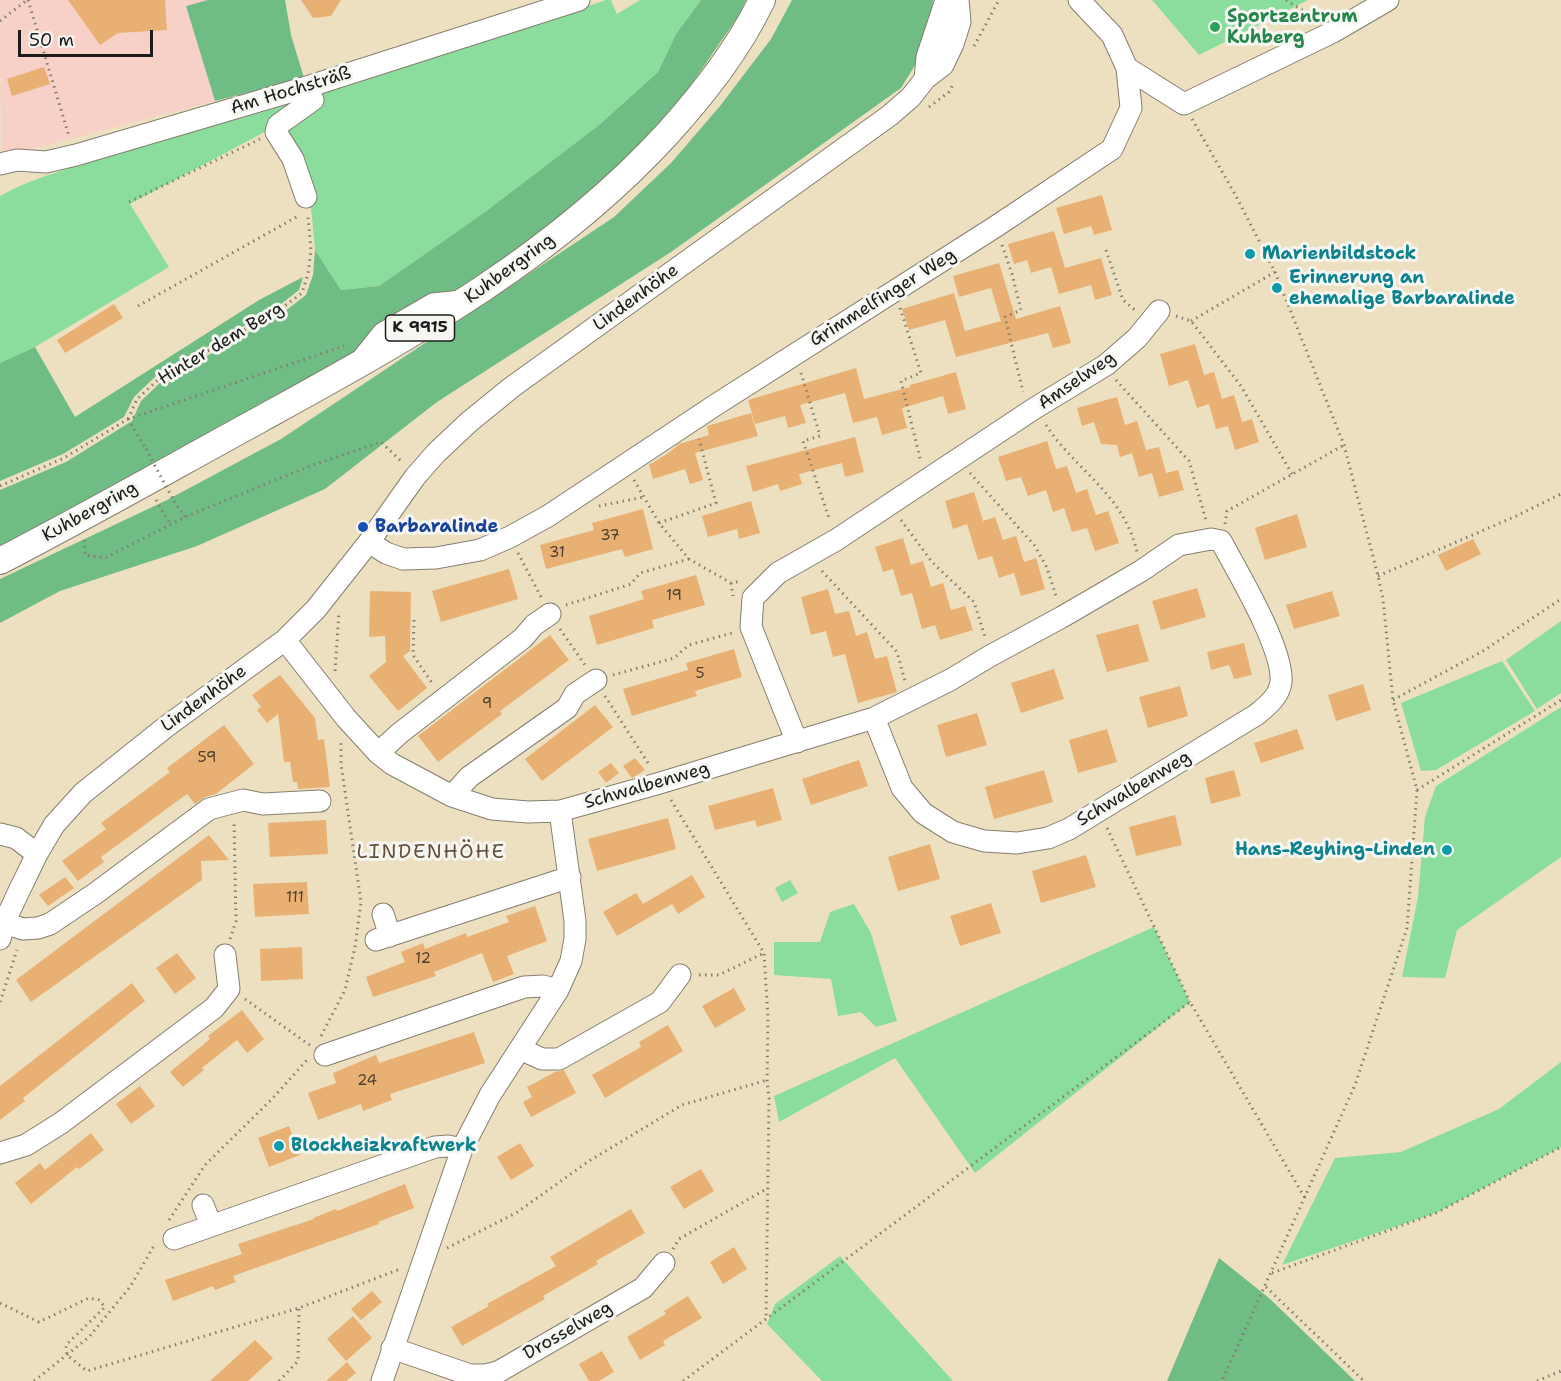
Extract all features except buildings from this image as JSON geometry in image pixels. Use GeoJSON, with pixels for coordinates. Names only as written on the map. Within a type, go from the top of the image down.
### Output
{"type":"FeatureCollection","features":[{"type":"Feature","properties":{"kind":"main road","name":"Kuhbergring"},"geometry":{"type":"LineString","coordinates":[[0,561],[55,532],[149,489],[353,355],[468,300],[580,219],[644,160],[697,101],[747,32],[762,0]]}},
{"type":"Feature","properties":{"kind":"street","name":"Am Hochsträß"},"geometry":{"type":"LineString","coordinates":[[0,164],[17,160],[45,162],[76,155],[306,87],[579,0]]}},
{"type":"Feature","properties":{"kind":"street"},"geometry":{"type":"LineString","coordinates":[[925,79],[927,57],[946,0]]}},
{"type":"Feature","properties":{"kind":"street","name":"Lindenhöhe"},"geometry":{"type":"LineString","coordinates":[[9,930],[38,854],[54,825],[83,793],[167,726],[285,640],[316,609],[369,542],[415,477],[436,453],[469,422],[512,387],[889,116],[911,97],[925,79],[943,65],[960,22],[958,0]]}},
{"type":"Feature","properties":{"kind":"street","name":"Grimmelfinger Weg"},"geometry":{"type":"LineString","coordinates":[[510,537],[548,516],[1112,149],[1131,108],[1127,68],[1112,35],[1079,0]]}},
{"type":"Feature","properties":{"kind":"street"},"geometry":{"type":"LineString","coordinates":[[1127,68],[1184,104],[1333,32],[1388,0]]}},
{"type":"Feature","properties":{"kind":"street"},"geometry":{"type":"LineString","coordinates":[[306,87],[313,100],[278,125],[276,132],[293,159],[306,197]]}},
{"type":"Feature","properties":{"kind":"street","name":"Amselweg"},"geometry":{"type":"LineString","coordinates":[[797,742],[751,627],[753,598],[778,573],[836,540],[1035,408],[1106,365],[1137,338],[1159,311]]}},
{"type":"Feature","properties":{"kind":"street"},"geometry":{"type":"LineString","coordinates":[[369,542],[386,553],[403,559],[436,558],[480,550],[510,537]]}},
{"type":"Feature","properties":{"kind":"street","name":"Schwalbenweg"},"geometry":{"type":"LineString","coordinates":[[285,640],[346,718],[378,753],[392,764],[452,796],[492,809],[528,812],[560,811],[874,718],[950,680],[1141,571],[1179,545],[1216,540],[1258,610],[1277,658],[1281,682],[1274,700],[1256,715],[1100,812],[1048,838],[1028,841],[984,842],[953,832],[924,813],[902,788],[874,718]]}},
{"type":"Feature","properties":{"kind":"street"},"geometry":{"type":"LineString","coordinates":[[378,753],[550,614]]}},
{"type":"Feature","properties":{"kind":"street"},"geometry":{"type":"LineString","coordinates":[[452,796],[469,777],[567,708],[575,694],[596,680]]}},
{"type":"Feature","properties":{"kind":"street"},"geometry":{"type":"LineString","coordinates":[[9,930],[38,928],[50,924],[96,893],[209,809],[243,800],[263,804],[320,801]]}},
{"type":"Feature","properties":{"kind":"street"},"geometry":{"type":"LineString","coordinates":[[382,1381],[462,1149],[490,1095],[558,990],[571,961],[575,921],[560,811]]}},
{"type":"Feature","properties":{"kind":"street"},"geometry":{"type":"LineString","coordinates":[[0,834],[16,838],[38,854]]}},
{"type":"Feature","properties":{"kind":"street"},"geometry":{"type":"LineString","coordinates":[[383,914],[383,938],[570,877]]}},
{"type":"Feature","properties":{"kind":"street"},"geometry":{"type":"LineString","coordinates":[[0,1153],[26,1145],[61,1123],[214,1008],[229,988],[225,955]]}},
{"type":"Feature","properties":{"kind":"street"},"geometry":{"type":"LineString","coordinates":[[520,1049],[542,1059],[559,1059],[660,1002],[680,975]]}},
{"type":"Feature","properties":{"kind":"street"},"geometry":{"type":"LineString","coordinates":[[317,1050],[524,987],[543,986],[558,990]]}},
{"type":"Feature","properties":{"kind":"street"},"geometry":{"type":"LineString","coordinates":[[165,1235],[211,1225],[435,1147],[448,1146],[462,1149]]}},
{"type":"Feature","properties":{"kind":"street"},"geometry":{"type":"LineString","coordinates":[[203,1205],[211,1225]]}},
{"type":"Feature","properties":{"kind":"street","name":"Drosselweg"},"geometry":{"type":"LineString","coordinates":[[392,1348],[470,1375],[498,1372],[643,1288],[664,1263]]}},
{"type":"Feature","properties":{"kind":"path"},"geometry":{"type":"LineString","coordinates":[[0,21],[28,0],[76,155]]}},
{"type":"Feature","properties":{"kind":"path"},"geometry":{"type":"LineString","coordinates":[[1286,0],[1333,32]]}},
{"type":"Feature","properties":{"kind":"path"},"geometry":{"type":"LineString","coordinates":[[1184,104],[1236,196],[1275,272],[1344,445],[1383,599],[1393,700],[1417,790],[1407,928],[1355,1085],[1222,1381]]}},
{"type":"Feature","properties":{"kind":"path"},"geometry":{"type":"LineString","coordinates":[[129,202],[276,132]]}},
{"type":"Feature","properties":{"kind":"path"},"geometry":{"type":"LineString","coordinates":[[138,306],[299,216],[306,197]]}},
{"type":"Feature","properties":{"kind":"path","name":"Hinter dem Berg"},"geometry":{"type":"LineString","coordinates":[[128,418],[137,399],[160,378],[278,311],[302,293],[308,274],[311,250],[306,197]]}},
{"type":"Feature","properties":{"kind":"path"},"geometry":{"type":"LineString","coordinates":[[1106,250],[1123,300]]}},
{"type":"Feature","properties":{"kind":"path","name":"Amselweg"},"geometry":{"type":"LineString","coordinates":[[1005,254],[1021,310],[1005,317],[1021,378]]}},
{"type":"Feature","properties":{"kind":"path"},"geometry":{"type":"LineString","coordinates":[[1191,321],[1275,272]]}},
{"type":"Feature","properties":{"kind":"path"},"geometry":{"type":"LineString","coordinates":[[1159,311],[1191,321],[1241,386],[1292,474]]}},
{"type":"Feature","properties":{"kind":"path"},"geometry":{"type":"LineString","coordinates":[[903,319],[921,373],[901,381],[926,481]]}},
{"type":"Feature","properties":{"kind":"path"},"geometry":{"type":"LineString","coordinates":[[0,486],[64,458],[128,418],[353,355]]}},
{"type":"Feature","properties":{"kind":"path"},"geometry":{"type":"LineString","coordinates":[[802,379],[820,436],[803,441],[826,511]]}},
{"type":"Feature","properties":{"kind":"path","name":"Amselweg"},"geometry":{"type":"LineString","coordinates":[[1120,384],[1189,462],[1216,540]]}},
{"type":"Feature","properties":{"kind":"path"},"geometry":{"type":"LineString","coordinates":[[128,418],[185,517]]}},
{"type":"Feature","properties":{"kind":"path","name":"Amselweg"},"geometry":{"type":"LineString","coordinates":[[1049,430],[1119,507],[1135,542]]}},
{"type":"Feature","properties":{"kind":"path"},"geometry":{"type":"LineString","coordinates":[[84,535],[85,555],[105,558],[185,517],[310,466],[381,442],[415,477]]}},
{"type":"Feature","properties":{"kind":"path"},"geometry":{"type":"LineString","coordinates":[[659,523],[716,503],[700,444]]}},
{"type":"Feature","properties":{"kind":"path"},"geometry":{"type":"LineString","coordinates":[[1216,540],[1227,511],[1344,445]]}},
{"type":"Feature","properties":{"kind":"path"},"geometry":{"type":"LineString","coordinates":[[625,465],[659,523],[689,559],[730,583]]}},
{"type":"Feature","properties":{"kind":"path"},"geometry":{"type":"LineString","coordinates":[[977,480],[1035,546],[1053,583]]}},
{"type":"Feature","properties":{"kind":"path"},"geometry":{"type":"LineString","coordinates":[[149,489],[171,524]]}},
{"type":"Feature","properties":{"kind":"path"},"geometry":{"type":"LineString","coordinates":[[1378,576],[1514,518],[1561,494]]}},
{"type":"Feature","properties":{"kind":"path"},"geometry":{"type":"LineString","coordinates":[[904,526],[932,562],[974,602],[990,656]]}},
{"type":"Feature","properties":{"kind":"path"},"geometry":{"type":"LineString","coordinates":[[510,537],[550,614],[596,680],[764,953],[769,1098],[766,1318]]}},
{"type":"Feature","properties":{"kind":"path"},"geometry":{"type":"LineString","coordinates":[[550,614],[559,608],[631,584],[640,573],[689,559]]}},
{"type":"Feature","properties":{"kind":"path"},"geometry":{"type":"LineString","coordinates":[[825,574],[897,652],[911,700]]}},
{"type":"Feature","properties":{"kind":"path"},"geometry":{"type":"LineString","coordinates":[[1393,700],[1483,651],[1561,599]]}},
{"type":"Feature","properties":{"kind":"path"},"geometry":{"type":"LineString","coordinates":[[333,701],[339,611]]}},
{"type":"Feature","properties":{"kind":"path"},"geometry":{"type":"LineString","coordinates":[[414,620],[413,655],[444,700]]}},
{"type":"Feature","properties":{"kind":"path"},"geometry":{"type":"LineString","coordinates":[[596,680],[674,658],[689,645],[751,627]]}},
{"type":"Feature","properties":{"kind":"path"},"geometry":{"type":"LineString","coordinates":[[1417,790],[1561,700]]}},
{"type":"Feature","properties":{"kind":"path"},"geometry":{"type":"LineString","coordinates":[[33,1381],[89,1337],[130,1287],[165,1235],[205,1165],[272,1099],[317,1050],[345,990],[355,947],[361,902],[340,764],[341,731],[346,718]]}},
{"type":"Feature","properties":{"kind":"path"},"geometry":{"type":"LineString","coordinates":[[225,955],[236,921],[234,813],[230,802]]}},
{"type":"Feature","properties":{"kind":"path"},"geometry":{"type":"LineString","coordinates":[[1100,812],[1190,1002],[1305,1198]]}},
{"type":"Feature","properties":{"kind":"path"},"geometry":{"type":"LineString","coordinates":[[0,1002],[9,930]]}},
{"type":"Feature","properties":{"kind":"path"},"geometry":{"type":"LineString","coordinates":[[680,975],[719,975],[764,953]]}},
{"type":"Feature","properties":{"kind":"path"},"geometry":{"type":"LineString","coordinates":[[229,988],[317,1050]]}},
{"type":"Feature","properties":{"kind":"path"},"geometry":{"type":"LineString","coordinates":[[683,1381],[1190,1002]]}},
{"type":"Feature","properties":{"kind":"path"},"geometry":{"type":"LineString","coordinates":[[0,1303],[39,1322],[88,1298],[99,1300],[105,1307],[66,1345],[67,1355],[87,1371],[299,1308],[424,1260],[516,1213],[590,1161],[682,1105],[767,1080]]}},
{"type":"Feature","properties":{"kind":"path"},"geometry":{"type":"LineString","coordinates":[[1271,1274],[1436,1213],[1561,1147]]}},
{"type":"Feature","properties":{"kind":"path"},"geometry":{"type":"LineString","coordinates":[[664,1263],[679,1239],[768,1188]]}},
{"type":"Feature","properties":{"kind":"path"},"geometry":{"type":"LineString","coordinates":[[1266,1287],[1364,1381]]}},
{"type":"Feature","properties":{"kind":"path"},"geometry":{"type":"LineString","coordinates":[[279,1381],[298,1361],[299,1308]]}},
{"type":"Feature","properties":{"kind":"path"},"geometry":{"type":"LineString","coordinates":[[1537,1381],[1561,1371]]}},
{"type":"Feature","properties":{"kind":"shaded area"},"geometry":{"type":"Polygon","coordinates":[[[0,0],[208,0],[187,7],[215,101],[1,157],[0,0]]]}},
{"type":"Feature","properties":{"kind":"green space"},"geometry":{"type":"Polygon","coordinates":[[[208,0],[285,0],[291,35],[304,78],[215,101],[186,6],[208,0]]]}},
{"type":"Feature","properties":{"kind":"green space"},"geometry":{"type":"Polygon","coordinates":[[[611,0],[617,14],[640,0],[701,0],[676,34],[658,72],[599,125],[485,212],[379,286],[341,290],[315,250],[310,196],[282,128],[314,95],[611,0]]]}},
{"type":"Feature","properties":{"kind":"green space"},"geometry":{"type":"Polygon","coordinates":[[[701,0],[746,0],[739,15],[676,107],[585,199],[487,273],[301,384],[0,548],[0,490],[66,462],[132,421],[141,401],[162,381],[280,315],[306,295],[313,275],[315,250],[341,290],[379,286],[485,212],[599,125],[658,72],[676,34],[701,0]]]}},
{"type":"Feature","properties":{"kind":"green space"},"geometry":{"type":"Polygon","coordinates":[[[792,0],[933,0],[928,34],[917,62],[901,88],[671,252],[437,402],[325,489],[197,546],[60,591],[0,623],[0,579],[167,500],[281,439],[614,217],[671,163],[720,106],[771,39],[792,0]]]}},
{"type":"Feature","properties":{"kind":"green space","name":"Sportzentrum Kuhberg"},"geometry":{"type":"Polygon","coordinates":[[[1152,0],[1308,0],[1199,55],[1152,0]]]}},
{"type":"Feature","properties":{"kind":"green space"},"geometry":{"type":"Polygon","coordinates":[[[306,94],[272,128],[130,204],[169,267],[35,347],[0,363],[0,196],[53,173],[306,94]]]}},
{"type":"Feature","properties":{"kind":"green space"},"geometry":{"type":"Polygon","coordinates":[[[303,277],[299,290],[276,308],[157,375],[134,397],[124,417],[63,454],[0,481],[0,363],[35,347],[75,417],[259,300],[303,277]]]}},
{"type":"Feature","properties":{"kind":"green space"},"geometry":{"type":"Polygon","coordinates":[[[1561,621],[1561,693],[1537,709],[1506,660],[1561,621]]]}},
{"type":"Feature","properties":{"kind":"green space"},"geometry":{"type":"Polygon","coordinates":[[[1502,661],[1535,711],[1436,770],[1421,771],[1401,703],[1502,661]]]}},
{"type":"Feature","properties":{"kind":"green space"},"geometry":{"type":"Polygon","coordinates":[[[1561,707],[1561,857],[1457,930],[1445,978],[1402,977],[1418,897],[1425,817],[1436,786],[1561,707]]]}},
{"type":"Feature","properties":{"kind":"green space"},"geometry":{"type":"Polygon","coordinates":[[[790,880],[798,893],[782,902],[775,888],[790,880]]]}},
{"type":"Feature","properties":{"kind":"green space"},"geometry":{"type":"Polygon","coordinates":[[[854,904],[871,933],[897,1021],[876,1027],[861,1012],[838,1016],[831,979],[774,975],[774,942],[820,942],[830,912],[854,904]]]}},
{"type":"Feature","properties":{"kind":"green space"},"geometry":{"type":"Polygon","coordinates":[[[1154,927],[1190,1002],[975,1173],[895,1058],[779,1122],[774,1096],[1154,927]]]}},
{"type":"Feature","properties":{"kind":"green space"},"geometry":{"type":"Polygon","coordinates":[[[1561,1062],[1561,1147],[1436,1213],[1282,1265],[1335,1158],[1401,1152],[1499,1109],[1561,1062]]]}},
{"type":"Feature","properties":{"kind":"green space"},"geometry":{"type":"Polygon","coordinates":[[[840,1256],[953,1381],[822,1381],[767,1324],[775,1304],[840,1256]]]}},
{"type":"Feature","properties":{"kind":"green space"},"geometry":{"type":"Polygon","coordinates":[[[1219,1258],[1269,1298],[1355,1381],[1167,1381],[1219,1258]]]}},
{"type":"Feature","properties":{"kind":"place","name":"Sportzentrum Kuhberg"},"geometry":{"type":"Point","coordinates":[1215,27]}},
{"type":"Feature","properties":{"kind":"place","name":"Marienbildstock"},"geometry":{"type":"Point","coordinates":[1250,254]}},
{"type":"Feature","properties":{"kind":"place","name":"Erinnerung an ehemalige Barbaralinde"},"geometry":{"type":"Point","coordinates":[1277,288]}},
{"type":"Feature","properties":{"kind":"place","name":"Barbaralinde"},"geometry":{"type":"Point","coordinates":[363,527]}},
{"type":"Feature","properties":{"kind":"place","name":"Hans-Reyhing-Linden"},"geometry":{"type":"Point","coordinates":[1447,850]}},
{"type":"Feature","properties":{"kind":"place","name":"Blockheizkraftwerk"},"geometry":{"type":"Point","coordinates":[279,1146]}},
{"type":"Feature","properties":{"kind":"district","name":"LINDENHÖHE"},"geometry":{"type":"Point","coordinates":[431,853]}}]}
